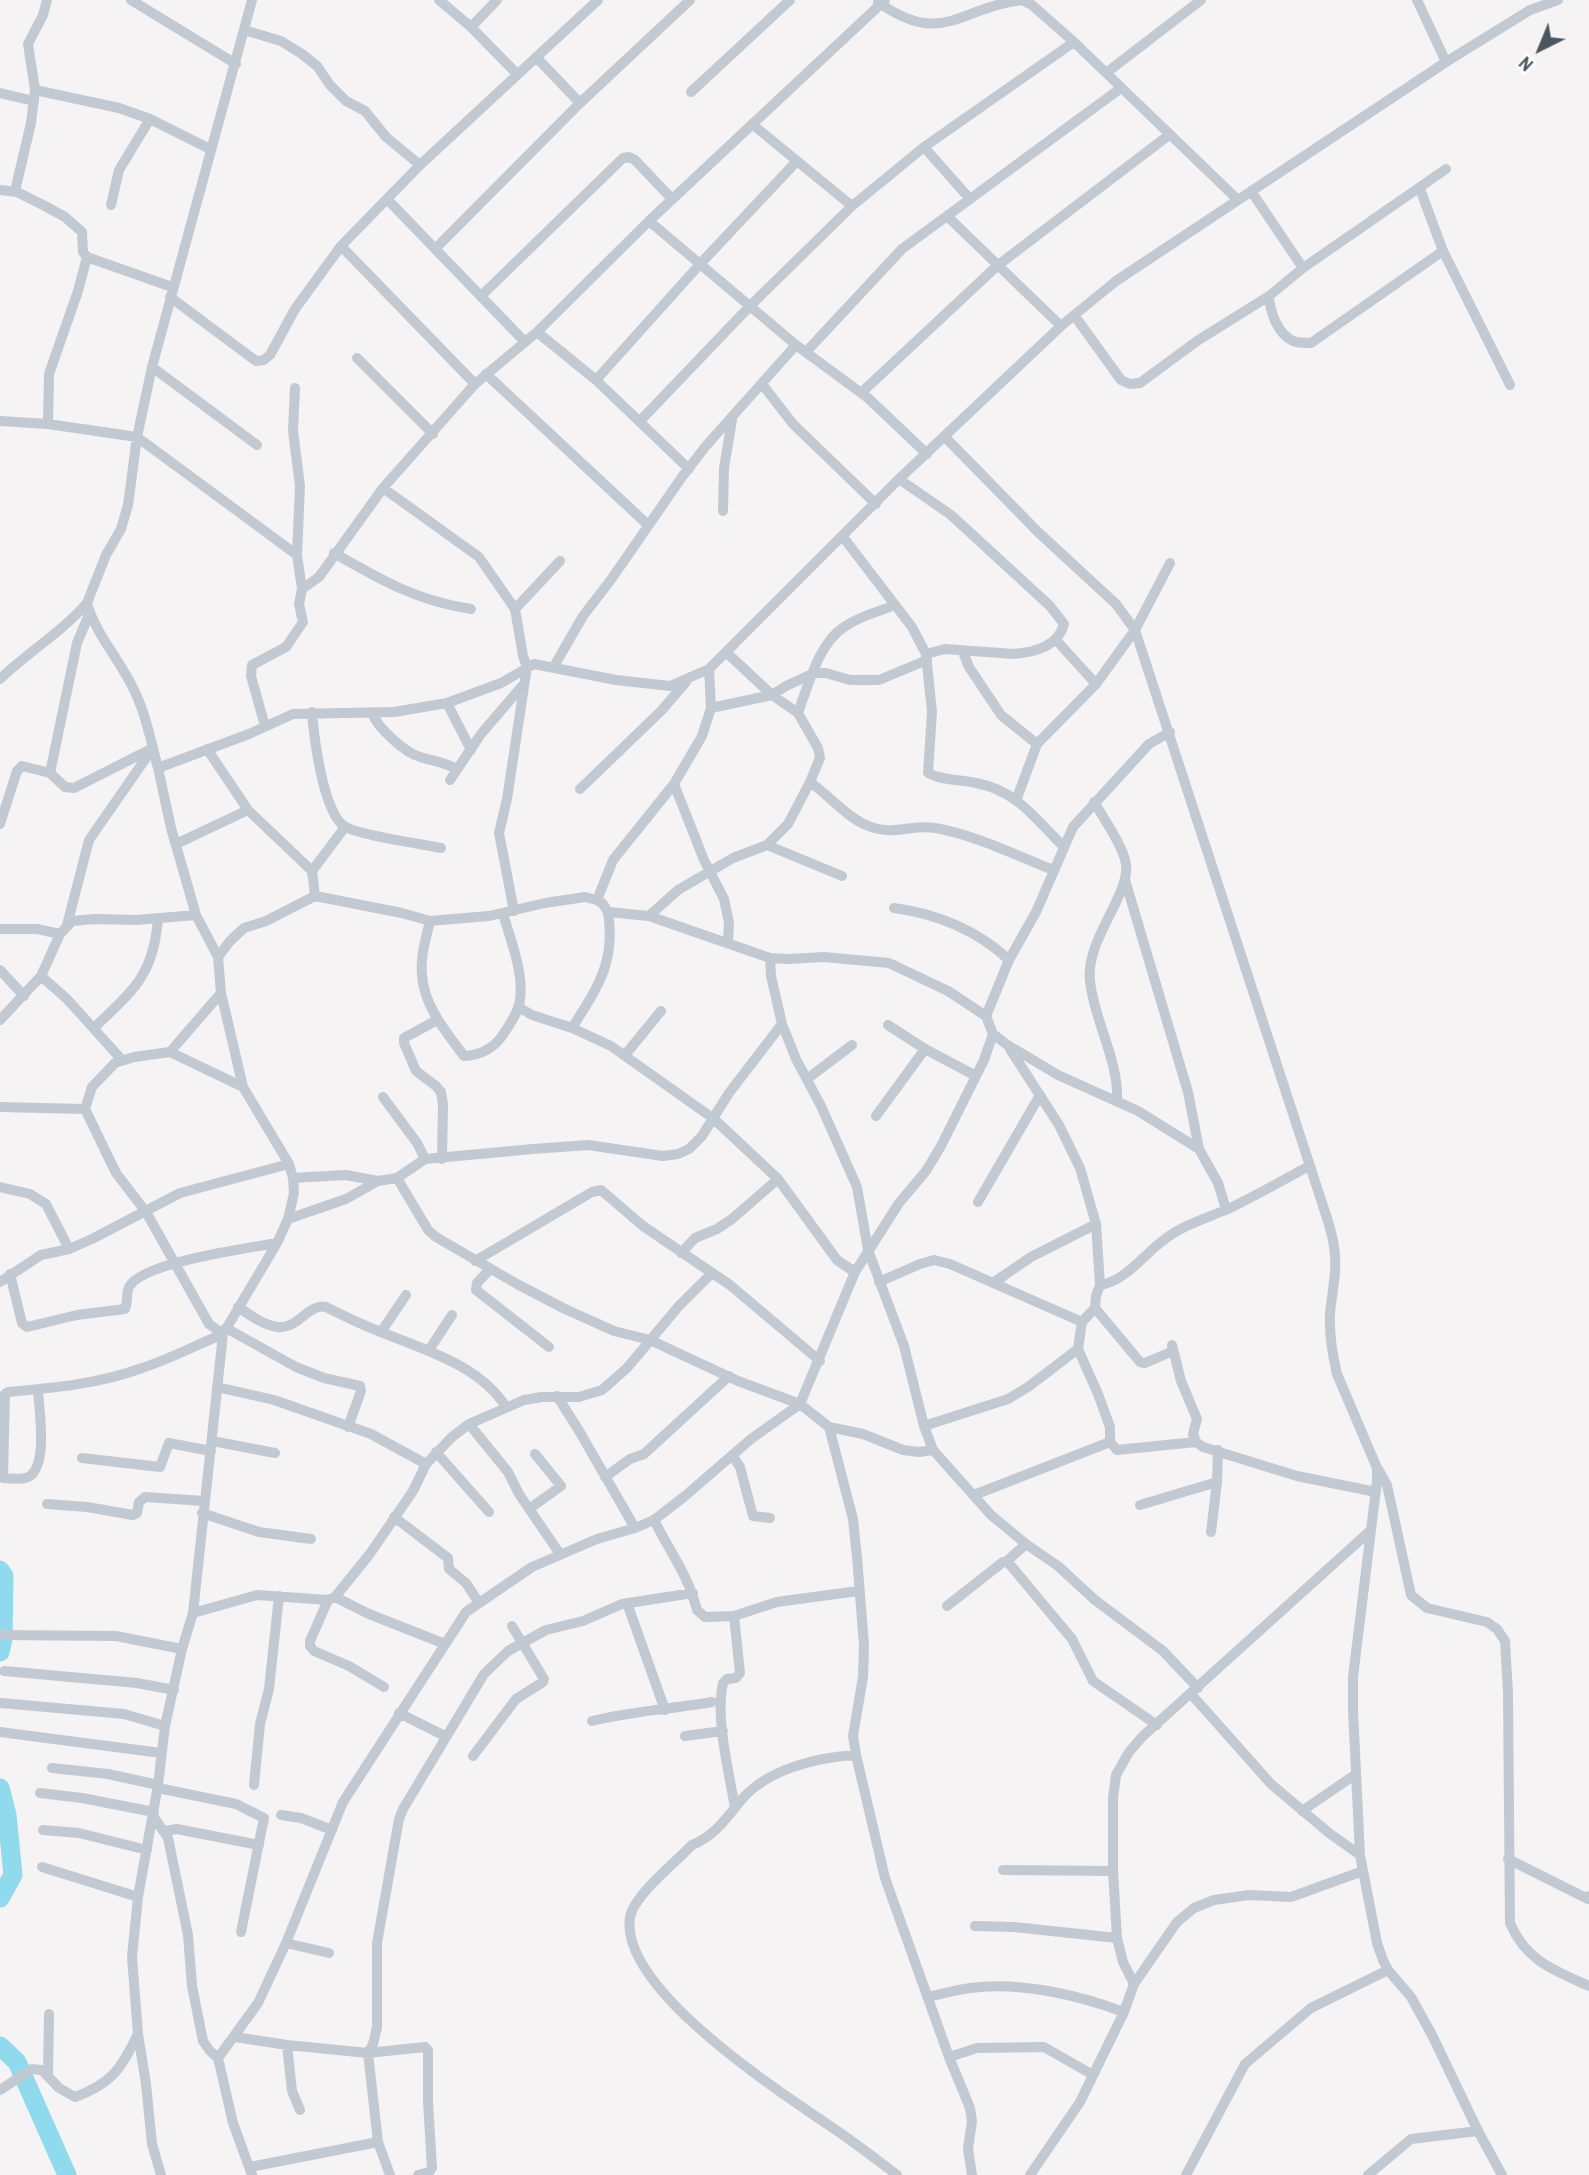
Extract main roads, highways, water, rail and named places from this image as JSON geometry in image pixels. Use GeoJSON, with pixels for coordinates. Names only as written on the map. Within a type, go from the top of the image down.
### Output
{"type":"FeatureCollection","features":[{"type":"Feature","properties":{"kind":"waterway"},"geometry":{"type":"LineString","coordinates":[[0,1570],[4,1576],[3,1639],[0,1652]]}},
{"type":"Feature","properties":{"kind":"waterway"},"geometry":{"type":"LineString","coordinates":[[0,1788],[7,1815],[13,1875],[0,1898]]}},
{"type":"Feature","properties":{"kind":"waterway"},"geometry":{"type":"LineString","coordinates":[[0,2046],[17,2062],[67,2175]]}}]}
